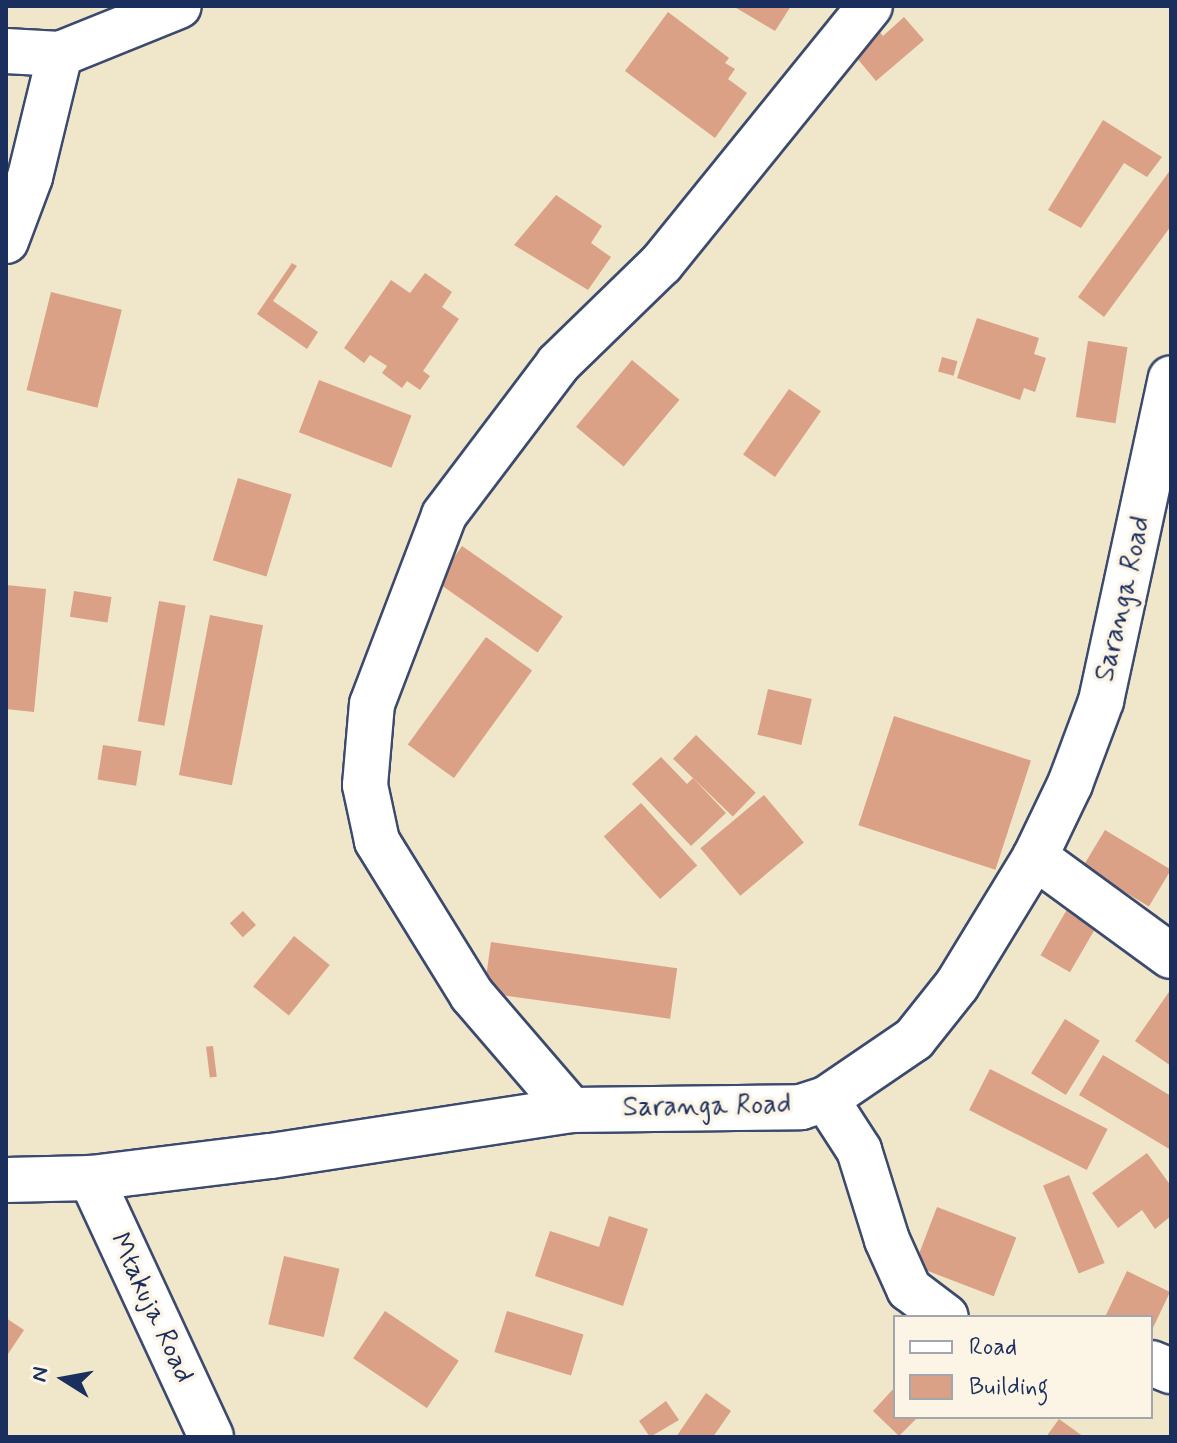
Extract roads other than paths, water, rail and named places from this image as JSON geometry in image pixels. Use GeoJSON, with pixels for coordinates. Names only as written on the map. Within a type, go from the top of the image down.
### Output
{"type":"FeatureCollection","features":[{"type":"Feature","properties":{"kind":"street"},"geometry":{"type":"LineString","coordinates":[[6,51],[60,54],[179,6]]}},
{"type":"Feature","properties":{"kind":"street"},"geometry":{"type":"LineString","coordinates":[[571,1110],[472,995],[377,841],[365,785],[372,704],[444,515],[558,364],[661,264],[870,6]]}},
{"type":"Feature","properties":{"kind":"street"},"geometry":{"type":"LineString","coordinates":[[6,241],[30,177],[60,54]]}},
{"type":"Feature","properties":{"kind":"street","name":"Saranga Road"},"geometry":{"type":"LineString","coordinates":[[6,1180],[91,1178],[571,1110],[801,1107],[826,1099],[914,1039],[957,985],[1035,857],[1101,701],[1171,378]]}},
{"type":"Feature","properties":{"kind":"street"},"geometry":{"type":"LineString","coordinates":[[1035,857],[1171,956]]}},
{"type":"Feature","properties":{"kind":"street"},"geometry":{"type":"LineString","coordinates":[[826,1099],[859,1150],[887,1240],[909,1289],[943,1315]]}},
{"type":"Feature","properties":{"kind":"street","name":"Mtakuja Road"},"geometry":{"type":"LineString","coordinates":[[91,1178],[211,1437]]}}]}
